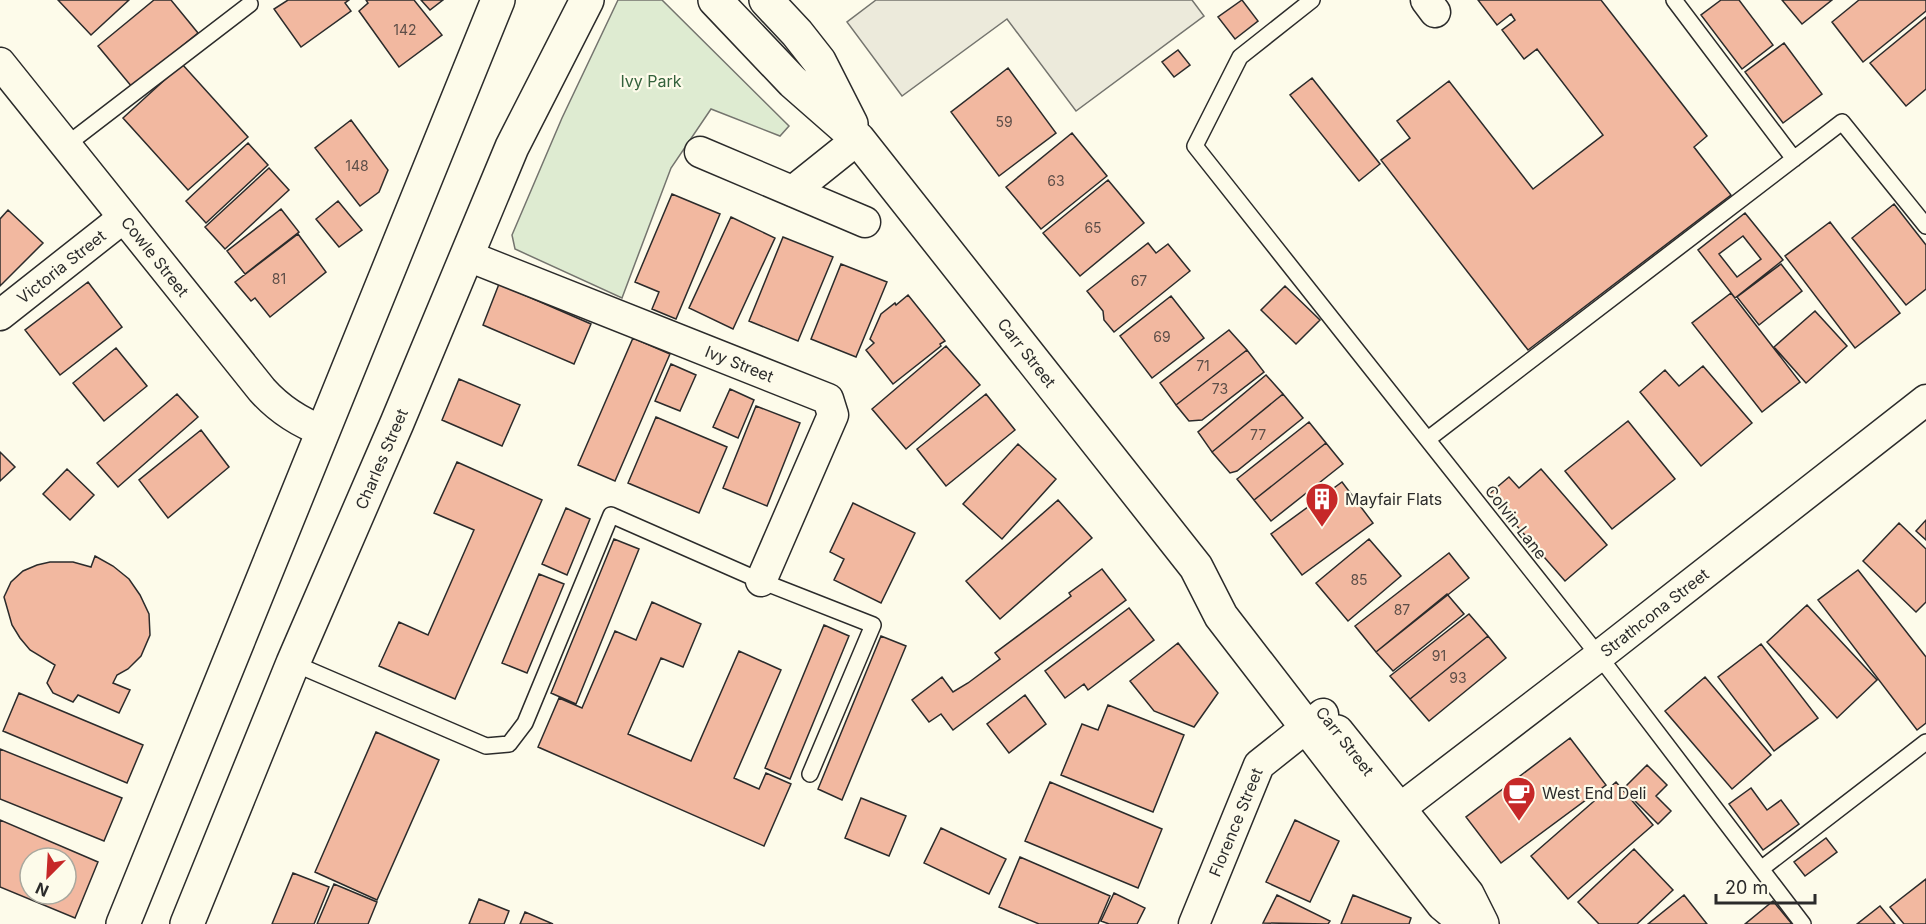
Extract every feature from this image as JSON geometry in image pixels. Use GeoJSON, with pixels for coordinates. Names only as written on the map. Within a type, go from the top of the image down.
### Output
{"type":"FeatureCollection","features":[{"type":"Feature","properties":{"kind":"main road"},"geometry":{"type":"LineString","coordinates":[[123,924],[498,0]]}},
{"type":"Feature","properties":{"kind":"main road","name":"Charles Street"},"geometry":{"type":"LineString","coordinates":[[188,924],[293,663],[468,256],[512,147],[587,0]]}},
{"type":"Feature","properties":{"kind":"main road","name":"Carr Street"},"geometry":{"type":"LineString","coordinates":[[715,0],[793,82],[858,139],[1196,567],[1221,616],[1315,721],[1390,817],[1443,904],[1467,924]]}},
{"type":"Feature","properties":{"kind":"main road","name":"Carr Street"},"geometry":{"type":"LineString","coordinates":[[766,0],[819,62],[858,139]]}},
{"type":"Feature","properties":{"kind":"main road","name":"Carr Street"},"geometry":{"type":"LineString","coordinates":[[1390,817],[1467,894],[1482,924]]}},
{"type":"Feature","properties":{"kind":"street","name":"Cowle Street"},"geometry":{"type":"LineString","coordinates":[[0,63],[277,407],[323,431]]}},
{"type":"Feature","properties":{"kind":"street"},"geometry":{"type":"LineString","coordinates":[[793,191],[858,139]]}},
{"type":"Feature","properties":{"kind":"street"},"geometry":{"type":"LineString","coordinates":[[700,152],[865,222]]}},
{"type":"Feature","properties":{"kind":"street","name":"Victoria Street"},"geometry":{"type":"LineString","coordinates":[[0,315],[123,218]]}},
{"type":"Feature","properties":{"kind":"street","name":"Ivy Street"},"geometry":{"type":"LineString","coordinates":[[468,256],[828,399],[833,416],[761,581]]}},
{"type":"Feature","properties":{"kind":"street","name":"Strathcona Street"},"geometry":{"type":"LineString","coordinates":[[1390,817],[1926,400]]}},
{"type":"Feature","properties":{"kind":"street","name":"Florence Street"},"geometry":{"type":"LineString","coordinates":[[1194,924],[1259,765],[1315,721]]}},
{"type":"Feature","properties":{"kind":"lane","name":"Colvin Lane"},"geometry":{"type":"LineString","coordinates":[[1312,0],[1240,57],[1196,146],[1599,656],[1803,924]]}},
{"type":"Feature","properties":{"kind":"lane"},"geometry":{"type":"LineString","coordinates":[[1674,0],[1794,159]]}},
{"type":"Feature","properties":{"kind":"lane"},"geometry":{"type":"LineString","coordinates":[[66,146],[250,4]]}},
{"type":"Feature","properties":{"kind":"lane"},"geometry":{"type":"LineString","coordinates":[[1428,440],[1842,122],[1926,226]]}},
{"type":"Feature","properties":{"kind":"lane"},"geometry":{"type":"LineString","coordinates":[[293,663],[486,746],[509,744],[525,723],[611,515],[761,581],[873,625],[810,774]]}},
{"type":"Feature","properties":{"kind":"lane"},"geometry":{"type":"LineString","coordinates":[[1761,869],[1926,742]]}},
{"type":"Feature","properties":{"kind":"green space","name":"Ivy Park"},"geometry":{"type":"Polygon","coordinates":[[[618,0],[662,0],[789,126],[780,136],[711,109],[671,168],[622,298],[515,249],[512,235],[562,118],[618,0]]]}},
{"type":"Feature","properties":{"kind":"shaded area"},"geometry":{"type":"Polygon","coordinates":[[[876,0],[1192,0],[1204,16],[1076,111],[1007,19],[902,96],[847,22],[876,0]]]}},
{"type":"Feature","properties":{"kind":"building"},"geometry":{"type":"Polygon","coordinates":[[[58,0],[129,0],[91,35],[58,0]]]}},
{"type":"Feature","properties":{"kind":"building"},"geometry":{"type":"Polygon","coordinates":[[[154,0],[171,0],[198,33],[132,87],[98,46],[154,0]]]}},
{"type":"Feature","properties":{"kind":"building"},"geometry":{"type":"Polygon","coordinates":[[[288,0],[349,0],[345,3],[351,11],[301,47],[274,9],[288,0]]]}},
{"type":"Feature","properties":{"kind":"building"},"geometry":{"type":"Polygon","coordinates":[[[366,0],[414,0],[442,35],[399,67],[359,11],[368,3],[366,0]]]}},
{"type":"Feature","properties":{"kind":"building"},"geometry":{"type":"Polygon","coordinates":[[[421,0],[443,0],[430,10],[421,0]]]}},
{"type":"Feature","properties":{"kind":"building"},"geometry":{"type":"Polygon","coordinates":[[[1242,0],[1258,21],[1235,39],[1218,17],[1242,0]]]}},
{"type":"Feature","properties":{"kind":"building"},"geometry":{"type":"Polygon","coordinates":[[[1478,0],[1601,0],[1707,136],[1694,147],[1731,195],[1528,350],[1381,160],[1410,138],[1397,121],[1449,81],[1533,189],[1603,135],[1537,49],[1524,59],[1502,30],[1515,20],[1511,14],[1497,25],[1478,0]]]}},
{"type":"Feature","properties":{"kind":"building"},"geometry":{"type":"Polygon","coordinates":[[[1721,0],[1739,0],[1773,45],[1742,69],[1701,15],[1721,0]]]}},
{"type":"Feature","properties":{"kind":"building"},"geometry":{"type":"Polygon","coordinates":[[[1782,0],[1832,0],[1802,24],[1782,0]]]}},
{"type":"Feature","properties":{"kind":"building"},"geometry":{"type":"Polygon","coordinates":[[[1859,0],[1926,0],[1926,11],[1863,62],[1832,22],[1859,0]]]}},
{"type":"Feature","properties":{"kind":"building"},"geometry":{"type":"Polygon","coordinates":[[[1926,17],[1926,89],[1906,106],[1870,63],[1926,17]]]}},
{"type":"Feature","properties":{"kind":"building"},"geometry":{"type":"Polygon","coordinates":[[[1784,43],[1822,94],[1783,123],[1745,72],[1784,43]]]}},
{"type":"Feature","properties":{"kind":"building"},"geometry":{"type":"Polygon","coordinates":[[[1178,50],[1190,65],[1174,77],[1162,62],[1178,50]]]}},
{"type":"Feature","properties":{"kind":"building"},"geometry":{"type":"Polygon","coordinates":[[[182,64],[248,137],[188,190],[123,118],[182,64]]]}},
{"type":"Feature","properties":{"kind":"building"},"geometry":{"type":"Polygon","coordinates":[[[1008,68],[1056,133],[999,176],[951,112],[1008,68]]]}},
{"type":"Feature","properties":{"kind":"building"},"geometry":{"type":"Polygon","coordinates":[[[1312,78],[1380,164],[1359,181],[1290,95],[1312,78]]]}},
{"type":"Feature","properties":{"kind":"building"},"geometry":{"type":"Polygon","coordinates":[[[351,120],[388,170],[379,192],[360,206],[315,148],[351,120]]]}},
{"type":"Feature","properties":{"kind":"building"},"geometry":{"type":"Polygon","coordinates":[[[1072,133],[1107,176],[1041,229],[1006,187],[1072,133]]]}},
{"type":"Feature","properties":{"kind":"building"},"geometry":{"type":"Polygon","coordinates":[[[248,143],[268,165],[206,223],[186,201],[248,143]]]}},
{"type":"Feature","properties":{"kind":"building"},"geometry":{"type":"Polygon","coordinates":[[[269,168],[289,190],[225,249],[205,227],[269,168]]]}},
{"type":"Feature","properties":{"kind":"building"},"geometry":{"type":"Polygon","coordinates":[[[1108,180],[1144,223],[1080,276],[1043,233],[1108,180]]]}},
{"type":"Feature","properties":{"kind":"building"},"geometry":{"type":"Polygon","coordinates":[[[672,194],[720,214],[676,319],[652,309],[659,292],[635,282],[672,194]]]}},
{"type":"Feature","properties":{"kind":"building"},"geometry":{"type":"Polygon","coordinates":[[[338,201],[362,230],[339,247],[316,219],[338,201]]]}},
{"type":"Feature","properties":{"kind":"building"},"geometry":{"type":"Polygon","coordinates":[[[1894,204],[1926,245],[1926,289],[1906,305],[1852,238],[1894,204]]]}},
{"type":"Feature","properties":{"kind":"building"},"geometry":{"type":"Polygon","coordinates":[[[281,209],[299,232],[245,274],[227,251],[281,209]]]}},
{"type":"Feature","properties":{"kind":"building"},"geometry":{"type":"Polygon","coordinates":[[[8,210],[43,243],[0,286],[0,219],[8,210]]]}},
{"type":"Feature","properties":{"kind":"building"},"geometry":{"type":"Polygon","coordinates":[[[1745,213],[1783,260],[1735,298],[1698,250],[1745,213]],[[1743,236],[1719,254],[1737,277],[1761,259],[1743,236]]]}},
{"type":"Feature","properties":{"kind":"building"},"geometry":{"type":"Polygon","coordinates":[[[731,217],[775,238],[733,329],[689,308],[731,217]]]}},
{"type":"Feature","properties":{"kind":"building"},"geometry":{"type":"Polygon","coordinates":[[[1830,222],[1900,313],[1855,348],[1785,256],[1830,222]]]}},
{"type":"Feature","properties":{"kind":"building"},"geometry":{"type":"Polygon","coordinates":[[[298,234],[326,272],[270,317],[255,298],[251,301],[235,282],[298,234]]]}},
{"type":"Feature","properties":{"kind":"building"},"geometry":{"type":"Polygon","coordinates":[[[783,237],[833,257],[798,341],[749,321],[783,237]]]}},
{"type":"Feature","properties":{"kind":"building"},"geometry":{"type":"Polygon","coordinates":[[[1148,243],[1156,253],[1168,244],[1190,271],[1114,332],[1104,320],[1103,311],[1087,291],[1148,243]]]}},
{"type":"Feature","properties":{"kind":"building"},"geometry":{"type":"Polygon","coordinates":[[[841,264],[887,282],[856,357],[811,339],[841,264]]]}},
{"type":"Feature","properties":{"kind":"building"},"geometry":{"type":"Polygon","coordinates":[[[1781,264],[1802,291],[1759,325],[1737,297],[1781,264]]]}},
{"type":"Feature","properties":{"kind":"building"},"geometry":{"type":"Polygon","coordinates":[[[88,282],[122,327],[60,375],[25,330],[88,282]]]}},
{"type":"Feature","properties":{"kind":"building"},"geometry":{"type":"Polygon","coordinates":[[[499,284],[591,324],[574,364],[483,325],[499,284]]]}},
{"type":"Feature","properties":{"kind":"building"},"geometry":{"type":"Polygon","coordinates":[[[1285,286],[1320,320],[1296,344],[1261,310],[1285,286]]]}},
{"type":"Feature","properties":{"kind":"building"},"geometry":{"type":"Polygon","coordinates":[[[1731,293],[1800,382],[1762,412],[1692,323],[1731,293]]]}},
{"type":"Feature","properties":{"kind":"building"},"geometry":{"type":"Polygon","coordinates":[[[908,295],[945,341],[893,384],[866,350],[874,343],[870,339],[881,314],[908,295]]]}},
{"type":"Feature","properties":{"kind":"building"},"geometry":{"type":"Polygon","coordinates":[[[1171,296],[1204,338],[1152,378],[1120,336],[1171,296]]]}},
{"type":"Feature","properties":{"kind":"building"},"geometry":{"type":"Polygon","coordinates":[[[1815,311],[1847,346],[1806,383],[1774,347],[1815,311]]]}},
{"type":"Feature","properties":{"kind":"building"},"geometry":{"type":"Polygon","coordinates":[[[1229,330],[1247,350],[1176,405],[1160,383],[1229,330]]]}},
{"type":"Feature","properties":{"kind":"building"},"geometry":{"type":"Polygon","coordinates":[[[633,338],[670,354],[615,481],[578,465],[633,338]]]}},
{"type":"Feature","properties":{"kind":"building"},"geometry":{"type":"Polygon","coordinates":[[[946,346],[980,385],[906,449],[872,409],[946,346]]]}},
{"type":"Feature","properties":{"kind":"building"},"geometry":{"type":"Polygon","coordinates":[[[116,348],[147,386],[104,421],[73,383],[116,348]]]}},
{"type":"Feature","properties":{"kind":"building"},"geometry":{"type":"Polygon","coordinates":[[[1247,350],[1264,372],[1202,420],[1189,421],[1176,405],[1247,350]]]}},
{"type":"Feature","properties":{"kind":"building"},"geometry":{"type":"Polygon","coordinates":[[[671,364],[696,375],[680,411],[655,401],[671,364]]]}},
{"type":"Feature","properties":{"kind":"building"},"geometry":{"type":"Polygon","coordinates":[[[1703,366],[1752,423],[1701,466],[1640,392],[1665,370],[1679,386],[1703,366]]]}},
{"type":"Feature","properties":{"kind":"building"},"geometry":{"type":"Polygon","coordinates":[[[1266,375],[1283,394],[1212,452],[1198,432],[1266,375]]]}},
{"type":"Feature","properties":{"kind":"building"},"geometry":{"type":"Polygon","coordinates":[[[459,379],[520,405],[502,446],[442,420],[459,379]]]}},
{"type":"Feature","properties":{"kind":"building"},"geometry":{"type":"Polygon","coordinates":[[[730,389],[754,400],[738,438],[713,427],[730,389]]]}},
{"type":"Feature","properties":{"kind":"building"},"geometry":{"type":"Polygon","coordinates":[[[177,394],[198,417],[118,487],[97,463],[177,394]]]}},
{"type":"Feature","properties":{"kind":"building"},"geometry":{"type":"Polygon","coordinates":[[[986,394],[1015,430],[946,486],[917,449],[986,394]]]}},
{"type":"Feature","properties":{"kind":"building"},"geometry":{"type":"Polygon","coordinates":[[[1283,394],[1303,418],[1237,471],[1230,473],[1212,452],[1283,394]]]}},
{"type":"Feature","properties":{"kind":"building"},"geometry":{"type":"Polygon","coordinates":[[[756,406],[800,423],[767,506],[723,488],[756,406]]]}},
{"type":"Feature","properties":{"kind":"building"},"geometry":{"type":"Polygon","coordinates":[[[656,417],[727,447],[699,513],[628,483],[656,417]]]}},
{"type":"Feature","properties":{"kind":"building"},"geometry":{"type":"Polygon","coordinates":[[[1628,421],[1675,479],[1612,529],[1565,471],[1628,421]]]}},
{"type":"Feature","properties":{"kind":"building"},"geometry":{"type":"Polygon","coordinates":[[[1309,422],[1326,443],[1254,500],[1237,479],[1309,422]]]}},
{"type":"Feature","properties":{"kind":"building"},"geometry":{"type":"Polygon","coordinates":[[[201,430],[229,467],[168,518],[139,480],[201,430]]]}},
{"type":"Feature","properties":{"kind":"building"},"geometry":{"type":"Polygon","coordinates":[[[1326,443],[1343,464],[1271,521],[1254,500],[1326,443]]]}},
{"type":"Feature","properties":{"kind":"building"},"geometry":{"type":"Polygon","coordinates":[[[1018,444],[1056,479],[1002,539],[963,504],[1018,444]]]}},
{"type":"Feature","properties":{"kind":"building"},"geometry":{"type":"Polygon","coordinates":[[[0,452],[15,467],[0,481],[0,452]]]}},
{"type":"Feature","properties":{"kind":"building"},"geometry":{"type":"Polygon","coordinates":[[[457,462],[542,500],[455,699],[379,666],[399,622],[428,635],[474,530],[434,513],[457,462]]]}},
{"type":"Feature","properties":{"kind":"building"},"geometry":{"type":"Polygon","coordinates":[[[67,469],[94,495],[70,520],[43,494],[67,469]]]}},
{"type":"Feature","properties":{"kind":"building"},"geometry":{"type":"Polygon","coordinates":[[[1541,469],[1607,545],[1565,581],[1489,494],[1509,477],[1519,488],[1541,469]]]}},
{"type":"Feature","properties":{"kind":"building","name":"Mayfair Flats"},"geometry":{"type":"Polygon","coordinates":[[[1342,482],[1373,523],[1302,575],[1271,534],[1342,482]]]}},
{"type":"Feature","properties":{"kind":"building"},"geometry":{"type":"Polygon","coordinates":[[[1058,500],[1092,538],[1000,619],[966,581],[1058,500]]]}},
{"type":"Feature","properties":{"kind":"building"},"geometry":{"type":"Polygon","coordinates":[[[853,503],[915,533],[881,603],[834,580],[844,559],[830,552],[853,503]]]}},
{"type":"Feature","properties":{"kind":"building"},"geometry":{"type":"Polygon","coordinates":[[[566,508],[590,519],[567,575],[542,564],[566,508]]]}},
{"type":"Feature","properties":{"kind":"building"},"geometry":{"type":"Polygon","coordinates":[[[1926,520],[1926,540],[1916,531],[1926,520]]]}},
{"type":"Feature","properties":{"kind":"building"},"geometry":{"type":"Polygon","coordinates":[[[1899,523],[1926,549],[1926,602],[1916,612],[1863,561],[1899,523]]]}},
{"type":"Feature","properties":{"kind":"building"},"geometry":{"type":"Polygon","coordinates":[[[614,539],[639,549],[576,704],[551,693],[614,539]]]}},
{"type":"Feature","properties":{"kind":"building"},"geometry":{"type":"Polygon","coordinates":[[[1369,539],[1401,576],[1348,621],[1316,583],[1369,539]]]}},
{"type":"Feature","properties":{"kind":"building"},"geometry":{"type":"Polygon","coordinates":[[[1449,553],[1469,578],[1376,652],[1355,626],[1449,553]]]}},
{"type":"Feature","properties":{"kind":"building"},"geometry":{"type":"Polygon","coordinates":[[[95,556],[113,566],[129,579],[149,614],[150,635],[141,656],[128,669],[117,675],[113,683],[130,690],[119,713],[78,695],[73,702],[53,693],[47,683],[55,665],[30,650],[20,638],[12,625],[4,597],[11,582],[23,571],[50,562],[73,562],[91,567],[95,556]]]}},
{"type":"Feature","properties":{"kind":"building"},"geometry":{"type":"Polygon","coordinates":[[[1102,569],[1126,600],[953,730],[941,714],[929,722],[912,700],[942,677],[953,692],[968,683],[1000,659],[995,653],[1071,596],[1069,593],[1102,569]]]}},
{"type":"Feature","properties":{"kind":"building"},"geometry":{"type":"Polygon","coordinates":[[[1858,570],[1926,657],[1926,723],[1917,730],[1818,600],[1858,570]]]}},
{"type":"Feature","properties":{"kind":"building"},"geometry":{"type":"Polygon","coordinates":[[[539,574],[564,584],[527,673],[502,663],[539,574]]]}},
{"type":"Feature","properties":{"kind":"building"},"geometry":{"type":"Polygon","coordinates":[[[1447,594],[1464,614],[1393,671],[1376,652],[1447,594]]]}},
{"type":"Feature","properties":{"kind":"building"},"geometry":{"type":"Polygon","coordinates":[[[652,602],[701,624],[683,667],[661,658],[628,734],[691,761],[739,651],[781,670],[734,778],[759,789],[766,773],[791,784],[764,846],[538,747],[559,698],[582,708],[615,631],[636,640],[652,602]]]}},
{"type":"Feature","properties":{"kind":"building"},"geometry":{"type":"Polygon","coordinates":[[[1807,605],[1877,680],[1837,718],[1767,642],[1807,605]]]}},
{"type":"Feature","properties":{"kind":"building"},"geometry":{"type":"Polygon","coordinates":[[[1129,608],[1154,640],[1088,690],[1084,684],[1065,698],[1045,671],[1129,608]]]}},
{"type":"Feature","properties":{"kind":"building"},"geometry":{"type":"Polygon","coordinates":[[[1469,614],[1488,636],[1410,699],[1390,676],[1469,614]]]}},
{"type":"Feature","properties":{"kind":"building"},"geometry":{"type":"Polygon","coordinates":[[[824,625],[849,636],[790,779],[765,768],[824,625]]]}},
{"type":"Feature","properties":{"kind":"building"},"geometry":{"type":"Polygon","coordinates":[[[881,636],[906,646],[842,800],[818,789],[881,636]]]}},
{"type":"Feature","properties":{"kind":"building"},"geometry":{"type":"Polygon","coordinates":[[[1488,636],[1506,658],[1429,721],[1410,699],[1488,636]]]}},
{"type":"Feature","properties":{"kind":"building"},"geometry":{"type":"Polygon","coordinates":[[[1178,643],[1218,693],[1194,727],[1154,711],[1130,681],[1178,643]]]}},
{"type":"Feature","properties":{"kind":"building"},"geometry":{"type":"Polygon","coordinates":[[[1761,644],[1818,718],[1774,751],[1718,677],[1761,644]]]}},
{"type":"Feature","properties":{"kind":"building"},"geometry":{"type":"Polygon","coordinates":[[[1705,677],[1771,755],[1732,789],[1665,711],[1705,677]]]}},
{"type":"Feature","properties":{"kind":"building"},"geometry":{"type":"Polygon","coordinates":[[[19,693],[143,745],[127,783],[3,731],[19,693]]]}},
{"type":"Feature","properties":{"kind":"building"},"geometry":{"type":"Polygon","coordinates":[[[1025,695],[1046,724],[1009,753],[987,724],[1025,695]]]}},
{"type":"Feature","properties":{"kind":"building"},"geometry":{"type":"Polygon","coordinates":[[[1108,705],[1184,735],[1153,812],[1061,775],[1082,724],[1098,730],[1108,705]]]}},
{"type":"Feature","properties":{"kind":"building"},"geometry":{"type":"Polygon","coordinates":[[[376,732],[439,760],[377,900],[315,872],[376,732]]]}},
{"type":"Feature","properties":{"kind":"building"},"geometry":{"type":"Polygon","coordinates":[[[1570,738],[1606,785],[1501,863],[1466,817],[1570,738]]]}},
{"type":"Feature","properties":{"kind":"building"},"geometry":{"type":"Polygon","coordinates":[[[0,749],[122,798],[104,841],[0,799],[0,749]]]}},
{"type":"Feature","properties":{"kind":"building"},"geometry":{"type":"Polygon","coordinates":[[[1647,765],[1667,785],[1656,796],[1671,811],[1658,824],[1623,789],[1647,765]]]}},
{"type":"Feature","properties":{"kind":"building"},"geometry":{"type":"Polygon","coordinates":[[[1050,782],[1162,829],[1138,888],[1025,841],[1050,782]]]}},
{"type":"Feature","properties":{"kind":"building"},"geometry":{"type":"Polygon","coordinates":[[[1616,782],[1653,825],[1568,899],[1531,856],[1616,782]]]}},
{"type":"Feature","properties":{"kind":"building"},"geometry":{"type":"Polygon","coordinates":[[[1751,788],[1767,810],[1781,800],[1799,824],[1763,850],[1729,804],[1751,788]]]}},
{"type":"Feature","properties":{"kind":"building"},"geometry":{"type":"Polygon","coordinates":[[[861,798],[906,816],[889,856],[845,838],[861,798]]]}},
{"type":"Feature","properties":{"kind":"building"},"geometry":{"type":"Polygon","coordinates":[[[0,820],[61,846],[18,846],[18,894],[0,887],[0,820]]]}},
{"type":"Feature","properties":{"kind":"building"},"geometry":{"type":"Polygon","coordinates":[[[1295,820],[1339,841],[1310,902],[1266,882],[1295,820]]]}},
{"type":"Feature","properties":{"kind":"building"},"geometry":{"type":"Polygon","coordinates":[[[941,828],[1006,859],[989,894],[924,863],[941,828]]]}},
{"type":"Feature","properties":{"kind":"building"},"geometry":{"type":"Polygon","coordinates":[[[1826,838],[1837,852],[1805,876],[1794,862],[1826,838]]]}},
{"type":"Feature","properties":{"kind":"building"},"geometry":{"type":"Polygon","coordinates":[[[1634,849],[1673,890],[1637,924],[1599,924],[1578,902],[1634,849]]]}},
{"type":"Feature","properties":{"kind":"building"},"geometry":{"type":"Polygon","coordinates":[[[78,853],[98,862],[75,918],[46,906],[78,906],[78,853]]]}},
{"type":"Feature","properties":{"kind":"building"},"geometry":{"type":"Polygon","coordinates":[[[1020,857],[1110,896],[1098,924],[1039,924],[999,907],[1020,857]]]}},
{"type":"Feature","properties":{"kind":"building"},"geometry":{"type":"Polygon","coordinates":[[[293,873],[329,887],[314,924],[272,924],[293,873]]]}},
{"type":"Feature","properties":{"kind":"building"},"geometry":{"type":"Polygon","coordinates":[[[1926,879],[1926,924],[1904,924],[1890,907],[1926,879]]]}},
{"type":"Feature","properties":{"kind":"building"},"geometry":{"type":"Polygon","coordinates":[[[334,884],[377,902],[368,924],[317,924],[334,884]]]}},
{"type":"Feature","properties":{"kind":"building"},"geometry":{"type":"Polygon","coordinates":[[[1114,893],[1145,908],[1137,924],[1109,924],[1101,921],[1114,893]]]}},
{"type":"Feature","properties":{"kind":"building"},"geometry":{"type":"Polygon","coordinates":[[[1277,895],[1330,921],[1328,924],[1263,923],[1277,895]]]}},
{"type":"Feature","properties":{"kind":"building"},"geometry":{"type":"Polygon","coordinates":[[[1353,895],[1411,918],[1409,924],[1341,924],[1353,895]]]}},
{"type":"Feature","properties":{"kind":"building"},"geometry":{"type":"Polygon","coordinates":[[[1684,895],[1707,924],[1648,924],[1684,895]]]}},
{"type":"Feature","properties":{"kind":"building"},"geometry":{"type":"Polygon","coordinates":[[[479,899],[509,911],[504,924],[469,924],[479,899]]]}},
{"type":"Feature","properties":{"kind":"building"},"geometry":{"type":"Polygon","coordinates":[[[1773,901],[1792,924],[1745,924],[1773,901]]]}},
{"type":"Feature","properties":{"kind":"building"},"geometry":{"type":"Polygon","coordinates":[[[1880,906],[1895,924],[1857,924],[1880,906]]]}},
{"type":"Feature","properties":{"kind":"building"},"geometry":{"type":"Polygon","coordinates":[[[525,912],[553,924],[520,924],[525,912]]]}},
{"type":"Feature","properties":{"kind":"place","name":"Mayfair Flats"},"geometry":{"type":"Point","coordinates":[1322,528]}},
{"type":"Feature","properties":{"kind":"place","name":"West End Deli"},"geometry":{"type":"Point","coordinates":[1519,822]}}]}
